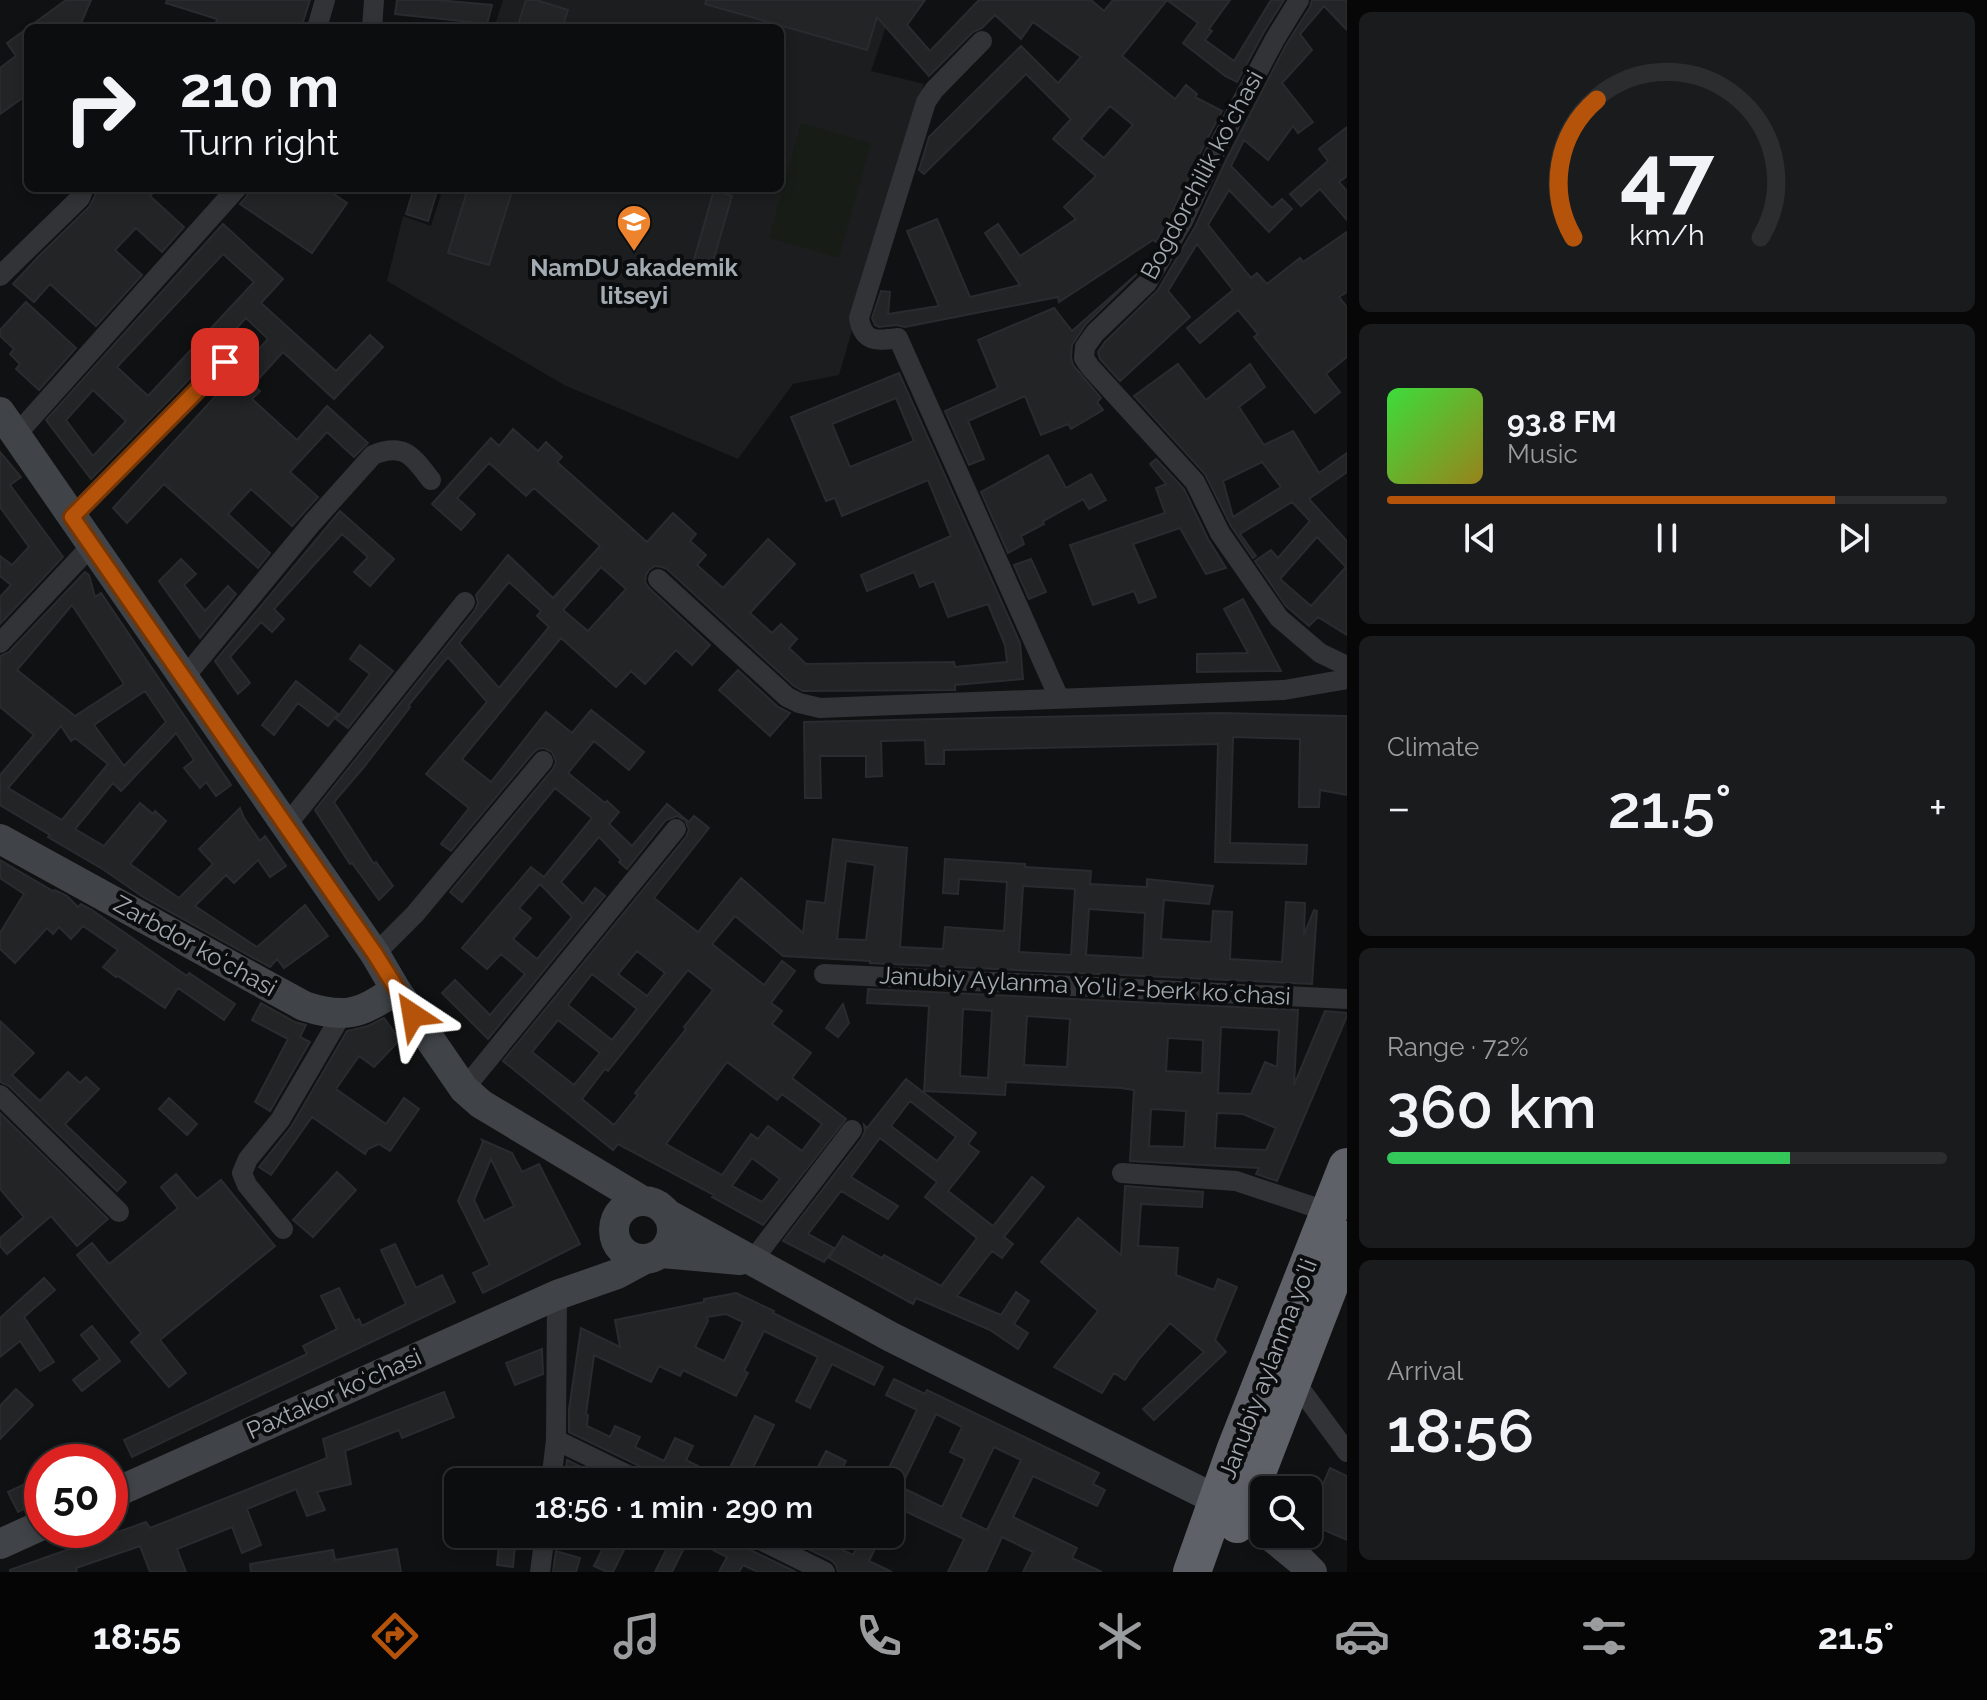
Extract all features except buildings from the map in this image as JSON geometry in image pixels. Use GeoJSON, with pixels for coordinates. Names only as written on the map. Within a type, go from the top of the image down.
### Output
{"type":"FeatureCollection","features":[{"type":"Feature","properties":{"kind":"highway","name":"Janubiy aylanma yoʻli"},"geometry":{"type":"LineString","coordinates":[[1220,1572],[1248,1520],[1293,1379],[1338,1226],[1347,1167]]}},
{"type":"Feature","properties":{"kind":"highway","name":"Janubiy aylanma yoʻli"},"geometry":{"type":"LineString","coordinates":[[1248,1520],[1241,1437],[1338,1226]]}},
{"type":"Feature","properties":{"kind":"highway","name":"Janubiy aylanma yoʻli"},"geometry":{"type":"LineString","coordinates":[[1192,1572],[1248,1520]]}},
{"type":"Feature","properties":{"kind":"main road"},"geometry":{"type":"LineString","coordinates":[[8,424],[375,954],[464,1089],[481,1104],[656,1208],[891,1337],[1248,1520],[1312,1572]]}},
{"type":"Feature","properties":{"kind":"main road","name":"Zarbdor koʻchasi"},"geometry":{"type":"LineString","coordinates":[[0,839],[304,1006],[342,1014]]}},
{"type":"Feature","properties":{"kind":"main road"},"geometry":{"type":"LineString","coordinates":[[342,1014],[366,1009],[396,990]]}},
{"type":"Feature","properties":{"kind":"main road"},"geometry":{"type":"LineString","coordinates":[[537,1138],[598,1201],[634,1246],[752,1261]]}},
{"type":"Feature","properties":{"kind":"main road"},"geometry":{"type":"LineString","coordinates":[[633,1203],[656,1208],[672,1225],[669,1245],[634,1246],[617,1215],[633,1203]]}},
{"type":"Feature","properties":{"kind":"main road","name":"Paxtakor koʻchasi"},"geometry":{"type":"LineString","coordinates":[[128,1487],[557,1295],[617,1274],[634,1246]]}},
{"type":"Feature","properties":{"kind":"main road"},"geometry":{"type":"LineString","coordinates":[[0,1543],[24,1533]]}},
{"type":"Feature","properties":{"kind":"street"},"geometry":{"type":"LineString","coordinates":[[318,24],[325,0]]}},
{"type":"Feature","properties":{"kind":"street"},"geometry":{"type":"LineString","coordinates":[[372,24],[374,0]]}},
{"type":"Feature","properties":{"kind":"street","name":"Bogdorchilik koʻchasi"},"geometry":{"type":"LineString","coordinates":[[1299,0],[1275,39],[1214,154],[1183,221],[1147,283],[1095,333],[1085,347],[1084,358],[1195,482],[1220,533],[1279,618],[1320,653],[1347,666]]}},
{"type":"Feature","properties":{"kind":"street"},"geometry":{"type":"LineString","coordinates":[[982,41],[926,102],[859,318],[861,328],[877,341],[898,338],[1059,698]]}},
{"type":"Feature","properties":{"kind":"street"},"geometry":{"type":"LineString","coordinates":[[0,276],[80,198],[82,192]]}},
{"type":"Feature","properties":{"kind":"street"},"geometry":{"type":"LineString","coordinates":[[8,424],[233,192]]}},
{"type":"Feature","properties":{"kind":"street"},"geometry":{"type":"LineString","coordinates":[[72,517],[247,340]]}},
{"type":"Feature","properties":{"kind":"street"},"geometry":{"type":"LineString","coordinates":[[184,678],[312,523],[373,455],[386,450],[399,450],[412,455],[431,480]]}},
{"type":"Feature","properties":{"kind":"street"},"geometry":{"type":"LineString","coordinates":[[0,643],[92,545]]}},
{"type":"Feature","properties":{"kind":"street"},"geometry":{"type":"LineString","coordinates":[[658,579],[787,697],[810,707],[1284,690],[1347,679]]}},
{"type":"Feature","properties":{"kind":"street"},"geometry":{"type":"LineString","coordinates":[[286,826],[465,602]]}},
{"type":"Feature","properties":{"kind":"street"},"geometry":{"type":"LineString","coordinates":[[375,954],[415,914],[543,761]]}},
{"type":"Feature","properties":{"kind":"street"},"geometry":{"type":"LineString","coordinates":[[464,1089],[676,829]]}},
{"type":"Feature","properties":{"kind":"street","name":"Janubiy Аylanma Yo'li 2-berk koʼchasi"},"geometry":{"type":"LineString","coordinates":[[824,974],[1347,999]]}},
{"type":"Feature","properties":{"kind":"street"},"geometry":{"type":"LineString","coordinates":[[283,1229],[247,1185],[242,1173],[248,1159],[280,1120],[342,1014]]}},
{"type":"Feature","properties":{"kind":"street"},"geometry":{"type":"LineString","coordinates":[[0,1095],[119,1212]]}},
{"type":"Feature","properties":{"kind":"street"},"geometry":{"type":"LineString","coordinates":[[752,1261],[852,1130]]}},
{"type":"Feature","properties":{"kind":"street"},"geometry":{"type":"LineString","coordinates":[[1122,1173],[1236,1181],[1338,1226]]}},
{"type":"Feature","properties":{"kind":"street"},"geometry":{"type":"LineString","coordinates":[[553,1468],[556,1440],[557,1295]]}},
{"type":"Feature","properties":{"kind":"street"},"geometry":{"type":"LineString","coordinates":[[1293,1379],[1347,1452]]}},
{"type":"Feature","properties":{"kind":"street"},"geometry":{"type":"LineString","coordinates":[[556,1440],[613,1468]]}},
{"type":"Feature","properties":{"kind":"street"},"geometry":{"type":"LineString","coordinates":[[540,1572],[543,1548]]}},
{"type":"Feature","properties":{"kind":"street"},"geometry":{"type":"LineString","coordinates":[[776,1548],[825,1572]]}},
{"type":"Feature","properties":{"kind":"shaded area","name":"NamDU akademik litseyi"},"geometry":{"type":"Polygon","coordinates":[[[503,0],[904,0],[887,24],[871,71],[924,84],[839,375],[793,384],[738,459],[564,385],[387,281],[403,216],[431,226],[442,192],[784,192],[784,24],[495,24],[503,0]]]}},
{"type":"Feature","properties":{"kind":"shaded area"},"geometry":{"type":"Polygon","coordinates":[[[801,123],[871,143],[839,258],[769,238],[801,123]]]}},
{"type":"Feature","properties":{"kind":"place","name":"NamDU akademik litseyi"},"geometry":{"type":"Point","coordinates":[634,253]}},
{"type":"Feature","properties":{"kind":"route"},"geometry":{"type":"LineString","coordinates":[[225,362],[72,517],[375,954],[413,1015]]}}]}
